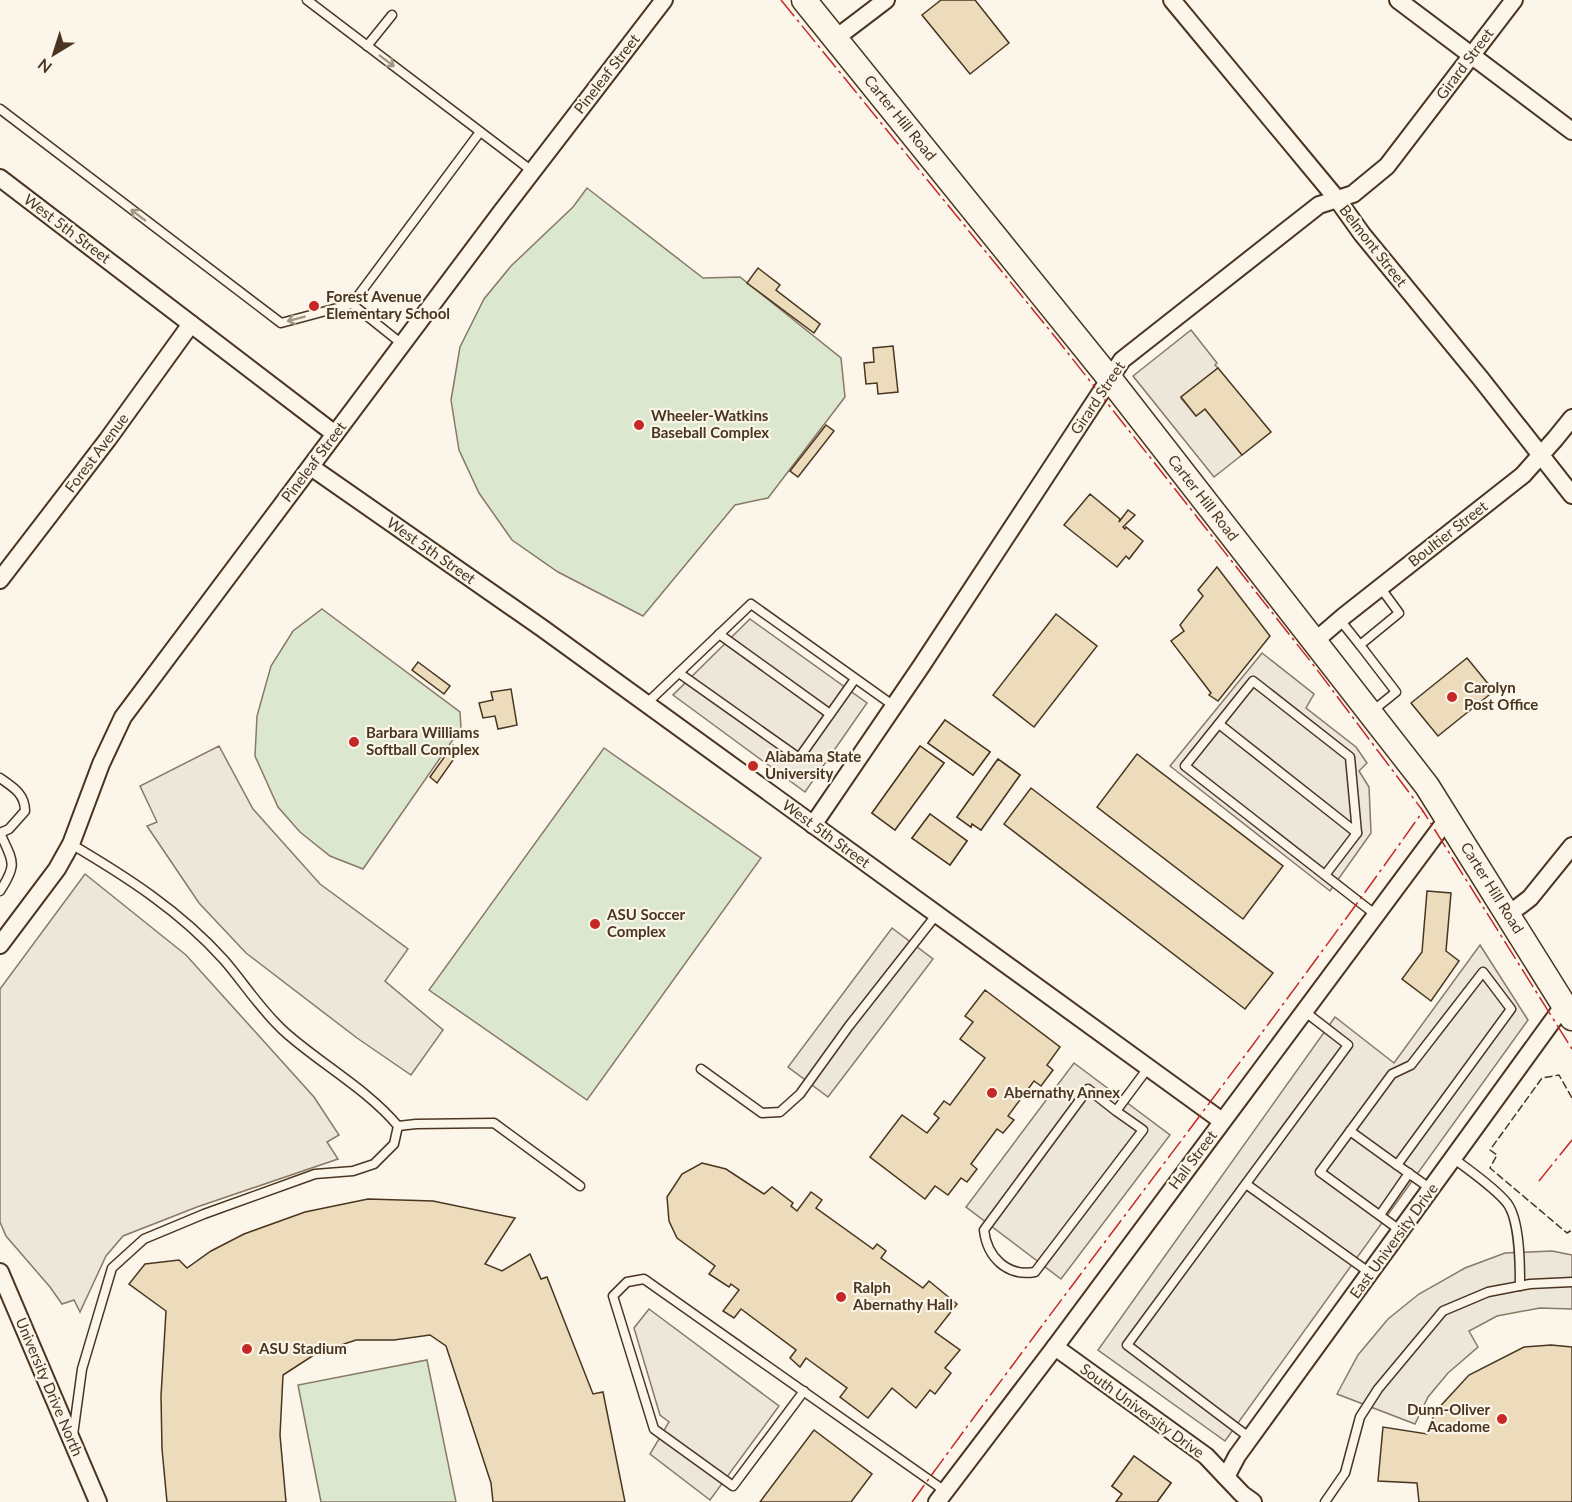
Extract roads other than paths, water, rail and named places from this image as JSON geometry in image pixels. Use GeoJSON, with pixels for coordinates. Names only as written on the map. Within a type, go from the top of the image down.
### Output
{"type":"FeatureCollection","features":[{"type":"Feature","properties":{"kind":"main road","name":"Carter Hill Road"},"geometry":{"type":"LineString","coordinates":[[804,0],[1110,379],[1427,786],[1568,1011]]}},
{"type":"Feature","properties":{"kind":"street","name":"Pineleaf Street"},"geometry":{"type":"LineString","coordinates":[[0,945],[57,869],[71,844],[101,764],[123,717],[532,171],[664,0]]}},
{"type":"Feature","properties":{"kind":"street"},"geometry":{"type":"LineString","coordinates":[[836,38],[886,0]]}},
{"type":"Feature","properties":{"kind":"street","name":"Belmont Street"},"geometry":{"type":"LineString","coordinates":[[1172,0],[1337,200],[1572,495]]}},
{"type":"Feature","properties":{"kind":"street"},"geometry":{"type":"LineString","coordinates":[[1398,0],[1572,131]]}},
{"type":"Feature","properties":{"kind":"street","name":"Girard Street"},"geometry":{"type":"LineString","coordinates":[[813,825],[1122,360],[1319,205],[1353,194],[1387,166],[1514,0]]}},
{"type":"Feature","properties":{"kind":"street","name":"West 5th Street"},"geometry":{"type":"LineString","coordinates":[[0,178],[335,434]]}},
{"type":"Feature","properties":{"kind":"street","name":"Forest Avenue"},"geometry":{"type":"LineString","coordinates":[[0,580],[6,560],[108,439],[191,324]]}},
{"type":"Feature","properties":{"kind":"street","name":"Boultier Street"},"geometry":{"type":"LineString","coordinates":[[1315,642],[1380,587],[1523,475],[1572,418]]}},
{"type":"Feature","properties":{"kind":"street","name":"West 5th Street"},"geometry":{"type":"LineString","coordinates":[[311,467],[542,628],[1222,1121]]}},
{"type":"Feature","properties":{"kind":"street","name":"Hall Street"},"geometry":{"type":"LineString","coordinates":[[941,1496],[1055,1347],[1448,818]]}},
{"type":"Feature","properties":{"kind":"street"},"geometry":{"type":"LineString","coordinates":[[1509,914],[1530,898],[1572,846]]}},
{"type":"Feature","properties":{"kind":"street","name":"East University Drive"},"geometry":{"type":"LineString","coordinates":[[1226,1478],[1237,1456],[1453,1158],[1568,1011]]}},
{"type":"Feature","properties":{"kind":"street","name":"University Drive North"},"geometry":{"type":"LineString","coordinates":[[0,1272],[98,1502]]}},
{"type":"Feature","properties":{"kind":"street","name":"South University Drive"},"geometry":{"type":"LineString","coordinates":[[1055,1347],[1206,1456],[1253,1502]]}},
{"type":"Feature","properties":{"kind":"lane"},"geometry":{"type":"LineString","coordinates":[[307,0],[532,171]]}},
{"type":"Feature","properties":{"kind":"lane"},"geometry":{"type":"LineString","coordinates":[[367,46],[392,15]]}},
{"type":"Feature","properties":{"kind":"lane"},"geometry":{"type":"LineString","coordinates":[[0,109],[280,323],[352,304],[480,132]]}},
{"type":"Feature","properties":{"kind":"lane"},"geometry":{"type":"LineString","coordinates":[[352,304],[402,344]]}},
{"type":"Feature","properties":{"kind":"lane"},"geometry":{"type":"LineString","coordinates":[[1360,645],[1399,613],[1380,587]]}},
{"type":"Feature","properties":{"kind":"lane"},"geometry":{"type":"LineString","coordinates":[[646,704],[751,604],[894,706]]}},
{"type":"Feature","properties":{"kind":"lane"},"geometry":{"type":"LineString","coordinates":[[1340,620],[1396,692],[1370,713]]}},
{"type":"Feature","properties":{"kind":"lane"},"geometry":{"type":"LineString","coordinates":[[719,634],[830,714]]}},
{"type":"Feature","properties":{"kind":"lane"},"geometry":{"type":"LineString","coordinates":[[679,673],[799,758],[855,679]]}},
{"type":"Feature","properties":{"kind":"lane"},"geometry":{"type":"LineString","coordinates":[[1325,875],[1358,832],[1350,757],[1253,681],[1185,766],[1376,915]]}},
{"type":"Feature","properties":{"kind":"lane"},"geometry":{"type":"LineString","coordinates":[[1219,724],[1358,832]]}},
{"type":"Feature","properties":{"kind":"lane"},"geometry":{"type":"LineString","coordinates":[[0,778],[18,791],[25,802],[25,811],[9,830],[0,833],[13,860],[12,869],[0,891]]}},
{"type":"Feature","properties":{"kind":"lane"},"geometry":{"type":"LineString","coordinates":[[71,844],[129,878],[182,918],[223,959],[283,1030],[383,1109],[398,1126]]}},
{"type":"Feature","properties":{"kind":"lane"},"geometry":{"type":"LineString","coordinates":[[700,1069],[762,1113],[780,1112],[800,1094],[849,1026],[937,914]]}},
{"type":"Feature","properties":{"kind":"lane"},"geometry":{"type":"LineString","coordinates":[[1397,1165],[1511,1009],[1483,972],[1411,1065],[1392,1074],[1320,1172],[1401,1231]]}},
{"type":"Feature","properties":{"kind":"lane"},"geometry":{"type":"LineString","coordinates":[[1250,1438],[1127,1345],[1348,1045],[1304,1011]]}},
{"type":"Feature","properties":{"kind":"lane"},"geometry":{"type":"LineString","coordinates":[[1116,1111],[1148,1068]]}},
{"type":"Feature","properties":{"kind":"lane"},"geometry":{"type":"LineString","coordinates":[[1088,1089],[1116,1111],[1143,1130],[1035,1272],[1022,1274],[1009,1269],[993,1256],[985,1243],[984,1230],[1088,1089]]}},
{"type":"Feature","properties":{"kind":"lane"},"geometry":{"type":"LineString","coordinates":[[398,1126],[494,1123],[580,1186]]}},
{"type":"Feature","properties":{"kind":"lane"},"geometry":{"type":"LineString","coordinates":[[72,1441],[82,1369],[112,1268],[144,1239],[212,1211],[315,1174],[353,1171],[374,1164],[394,1143],[398,1126]]}},
{"type":"Feature","properties":{"kind":"lane"},"geometry":{"type":"LineString","coordinates":[[1350,1131],[1431,1189]]}},
{"type":"Feature","properties":{"kind":"lane"},"geometry":{"type":"LineString","coordinates":[[1453,1158],[1509,1204],[1519,1241],[1520,1286]]}},
{"type":"Feature","properties":{"kind":"lane"},"geometry":{"type":"LineString","coordinates":[[1380,1215],[1409,1173]]}},
{"type":"Feature","properties":{"kind":"lane"},"geometry":{"type":"LineString","coordinates":[[1246,1184],[1370,1274]]}},
{"type":"Feature","properties":{"kind":"lane"},"geometry":{"type":"LineString","coordinates":[[804,1391],[733,1486],[654,1429],[613,1296],[627,1282],[644,1278],[804,1391],[941,1496]]}},
{"type":"Feature","properties":{"kind":"lane"},"geometry":{"type":"LineString","coordinates":[[1325,1502],[1345,1473],[1360,1417],[1378,1389],[1443,1311],[1488,1292],[1520,1286],[1572,1282]]}},
{"type":"Feature","properties":{"kind":"place","name":"Forest Avenue Elementary School"},"geometry":{"type":"Point","coordinates":[314,306]}},
{"type":"Feature","properties":{"kind":"place","name":"Wheeler-Watkins Baseball Complex"},"geometry":{"type":"Point","coordinates":[639,425]}},
{"type":"Feature","properties":{"kind":"place","name":"Carolyn Post Office"},"geometry":{"type":"Point","coordinates":[1452,697]}},
{"type":"Feature","properties":{"kind":"place","name":"Barbara Williams Softball Complex"},"geometry":{"type":"Point","coordinates":[354,742]}},
{"type":"Feature","properties":{"kind":"place","name":"Alabama State University"},"geometry":{"type":"Point","coordinates":[753,766]}},
{"type":"Feature","properties":{"kind":"place","name":"ASU Soccer Complex"},"geometry":{"type":"Point","coordinates":[595,924]}},
{"type":"Feature","properties":{"kind":"place","name":"Abernathy Annex"},"geometry":{"type":"Point","coordinates":[992,1093]}},
{"type":"Feature","properties":{"kind":"place","name":"Ralph Abernathy Hall"},"geometry":{"type":"Point","coordinates":[841,1297]}},
{"type":"Feature","properties":{"kind":"place","name":"ASU Stadium"},"geometry":{"type":"Point","coordinates":[247,1349]}},
{"type":"Feature","properties":{"kind":"place","name":"Dunn-Oliver Acadome"},"geometry":{"type":"Point","coordinates":[1502,1419]}}]}
